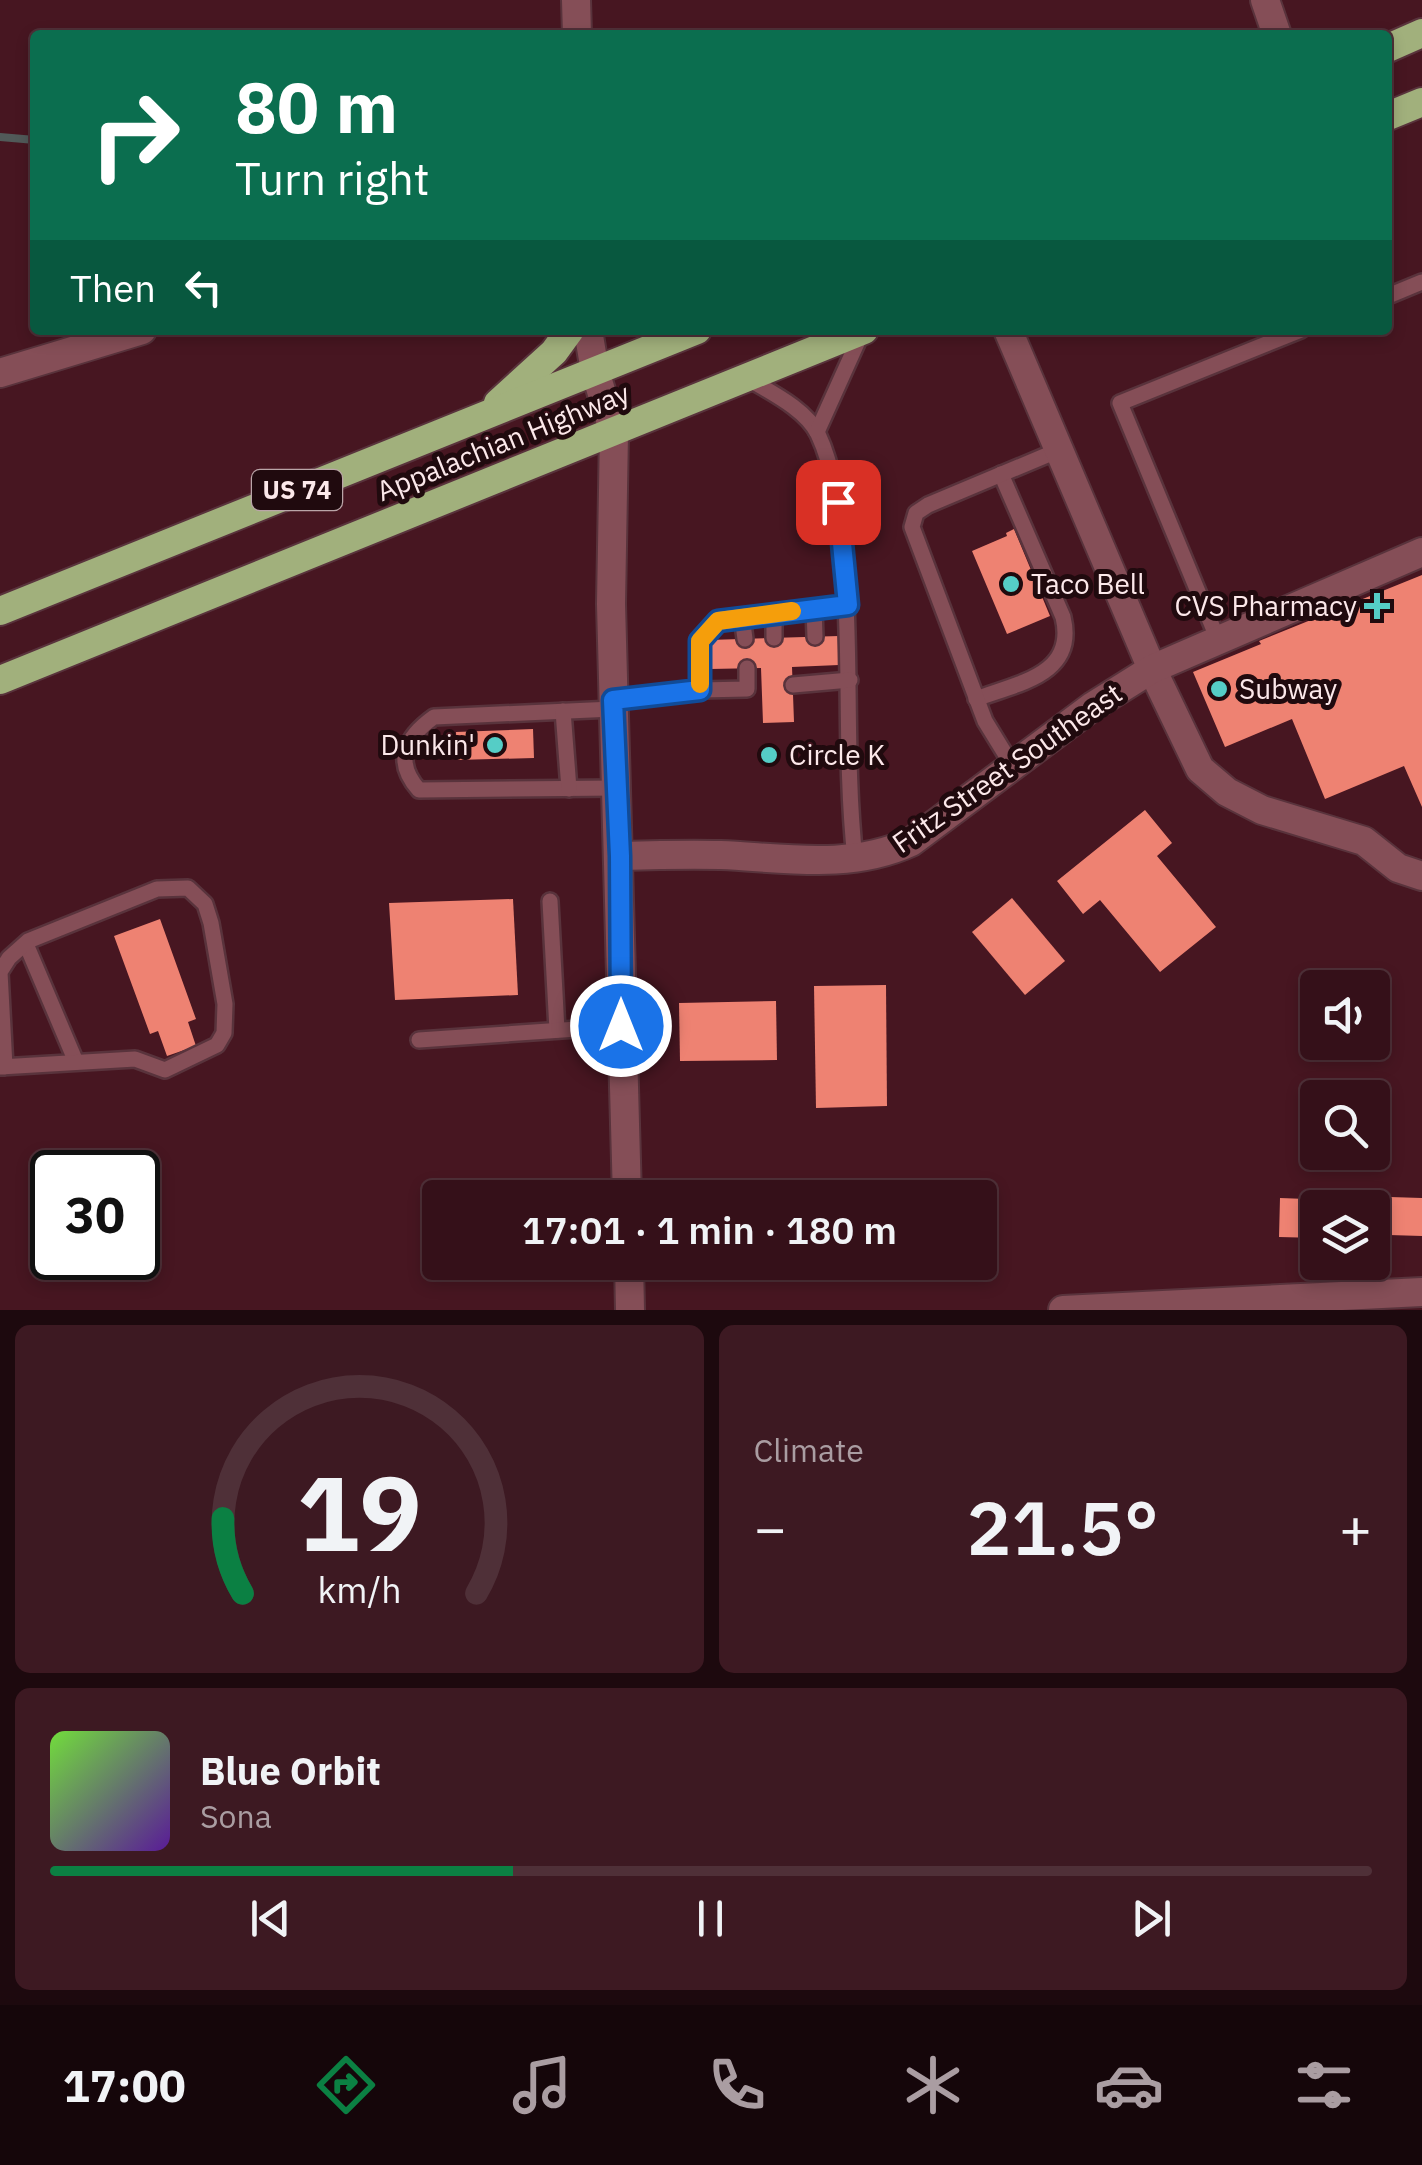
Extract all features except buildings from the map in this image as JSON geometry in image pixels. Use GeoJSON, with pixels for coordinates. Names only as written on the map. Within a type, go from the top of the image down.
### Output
{"type":"FeatureCollection","features":[{"type":"Feature","properties":{"kind":"highway"},"geometry":{"type":"LineString","coordinates":[[1392,46],[1422,34]]}},
{"type":"Feature","properties":{"kind":"highway"},"geometry":{"type":"LineString","coordinates":[[1392,114],[1422,102]]}},
{"type":"Feature","properties":{"kind":"highway"},"geometry":{"type":"LineString","coordinates":[[486,414],[554,352],[566,335]]}},
{"type":"Feature","properties":{"kind":"highway","name":"Appalachian Highway"},"geometry":{"type":"LineString","coordinates":[[0,611],[684,335]]}},
{"type":"Feature","properties":{"kind":"highway","name":"Appalachian Highway"},"geometry":{"type":"LineString","coordinates":[[0,680],[851,335]]}},
{"type":"Feature","properties":{"kind":"street"},"geometry":{"type":"LineString","coordinates":[[576,0],[577,30]]}},
{"type":"Feature","properties":{"kind":"street"},"geometry":{"type":"LineString","coordinates":[[1264,0],[1276,30]]}},
{"type":"Feature","properties":{"kind":"street"},"geometry":{"type":"LineString","coordinates":[[0,373],[125,335]]}},
{"type":"Feature","properties":{"kind":"street"},"geometry":{"type":"LineString","coordinates":[[589,335],[594,371],[614,433],[613,704],[620,856],[625,1180]]}},
{"type":"Feature","properties":{"kind":"street"},"geometry":{"type":"LineString","coordinates":[[1010,335],[1152,669],[1200,769],[1227,792],[1262,810],[1364,841],[1398,868],[1422,876]]}},
{"type":"Feature","properties":{"kind":"street","name":"Fritz Street Southeast"},"geometry":{"type":"LineString","coordinates":[[620,856],[722,856],[789,862],[888,853],[911,842],[1093,706],[1152,669],[1422,552]]}},
{"type":"Feature","properties":{"kind":"street"},"geometry":{"type":"LineString","coordinates":[[629,1280],[630,1310]]}},
{"type":"Feature","properties":{"kind":"street"},"geometry":{"type":"LineString","coordinates":[[1063,1310],[1422,1292]]}},
{"type":"Feature","properties":{"kind":"lane"},"geometry":{"type":"LineString","coordinates":[[1392,294],[1422,282]]}},
{"type":"Feature","properties":{"kind":"lane"},"geometry":{"type":"LineString","coordinates":[[818,432],[861,335]]}},
{"type":"Feature","properties":{"kind":"lane"},"geometry":{"type":"LineString","coordinates":[[1218,640],[1120,403],[1289,335]]}},
{"type":"Feature","properties":{"kind":"lane"},"geometry":{"type":"LineString","coordinates":[[747,378],[786,401],[818,432],[838,502],[848,605],[849,806],[854,859]]}},
{"type":"Feature","properties":{"kind":"lane"},"geometry":{"type":"LineString","coordinates":[[1012,765],[976,700],[912,526],[916,512],[928,505],[1059,450]]}},
{"type":"Feature","properties":{"kind":"lane"},"geometry":{"type":"LineString","coordinates":[[976,700],[1042,674],[1056,664],[1066,642],[1063,617],[1001,474]]}},
{"type":"Feature","properties":{"kind":"lane"},"geometry":{"type":"LineString","coordinates":[[700,690],[700,641],[718,621],[848,605]]}},
{"type":"Feature","properties":{"kind":"lane"},"geometry":{"type":"LineString","coordinates":[[814,608],[816,637]]}},
{"type":"Feature","properties":{"kind":"lane"},"geometry":{"type":"LineString","coordinates":[[774,613],[774,638]]}},
{"type":"Feature","properties":{"kind":"lane"},"geometry":{"type":"LineString","coordinates":[[742,616],[745,639]]}},
{"type":"Feature","properties":{"kind":"lane"},"geometry":{"type":"LineString","coordinates":[[617,788],[420,790],[409,778],[407,742],[415,730],[434,717],[564,711],[700,690],[754,688],[747,668]]}},
{"type":"Feature","properties":{"kind":"lane"},"geometry":{"type":"LineString","coordinates":[[793,685],[817,674],[850,680]]}},
{"type":"Feature","properties":{"kind":"lane"},"geometry":{"type":"LineString","coordinates":[[564,711],[569,789]]}},
{"type":"Feature","properties":{"kind":"lane"},"geometry":{"type":"LineString","coordinates":[[188,888],[204,904],[226,1004],[224,1033],[217,1045],[166,1070],[135,1060],[76,1062],[2,1067],[0,972],[9,958],[26,944],[157,890],[188,888]]}},
{"type":"Feature","properties":{"kind":"lane"},"geometry":{"type":"LineString","coordinates":[[550,900],[557,1030]]}},
{"type":"Feature","properties":{"kind":"lane"},"geometry":{"type":"LineString","coordinates":[[26,944],[76,1062]]}},
{"type":"Feature","properties":{"kind":"lane"},"geometry":{"type":"LineString","coordinates":[[419,1040],[621,1026]]}},
{"type":"Feature","properties":{"kind":"waterway"},"geometry":{"type":"LineString","coordinates":[[0,137],[30,140]]}},
{"type":"Feature","properties":{"kind":"slow traffic"},"geometry":{"type":"LineString","coordinates":[[700,684],[700,641],[718,621],[792,611]]}},
{"type":"Feature","properties":{"kind":"place","name":"Taco Bell"},"geometry":{"type":"Point","coordinates":[1011,584]}},
{"type":"Feature","properties":{"kind":"place","name":"CVS Pharmacy"},"geometry":{"type":"Point","coordinates":[1377,606]}},
{"type":"Feature","properties":{"kind":"place","name":"Subway"},"geometry":{"type":"Point","coordinates":[1219,689]}},
{"type":"Feature","properties":{"kind":"place","name":"Dunkin'"},"geometry":{"type":"Point","coordinates":[495,745]}},
{"type":"Feature","properties":{"kind":"place","name":"Circle K"},"geometry":{"type":"Point","coordinates":[769,755]}},
{"type":"Feature","properties":{"kind":"route"},"geometry":{"type":"LineString","coordinates":[[621,1026],[620,856],[613,700],[700,690],[700,641],[718,621],[848,605],[838,502]]}}]}
